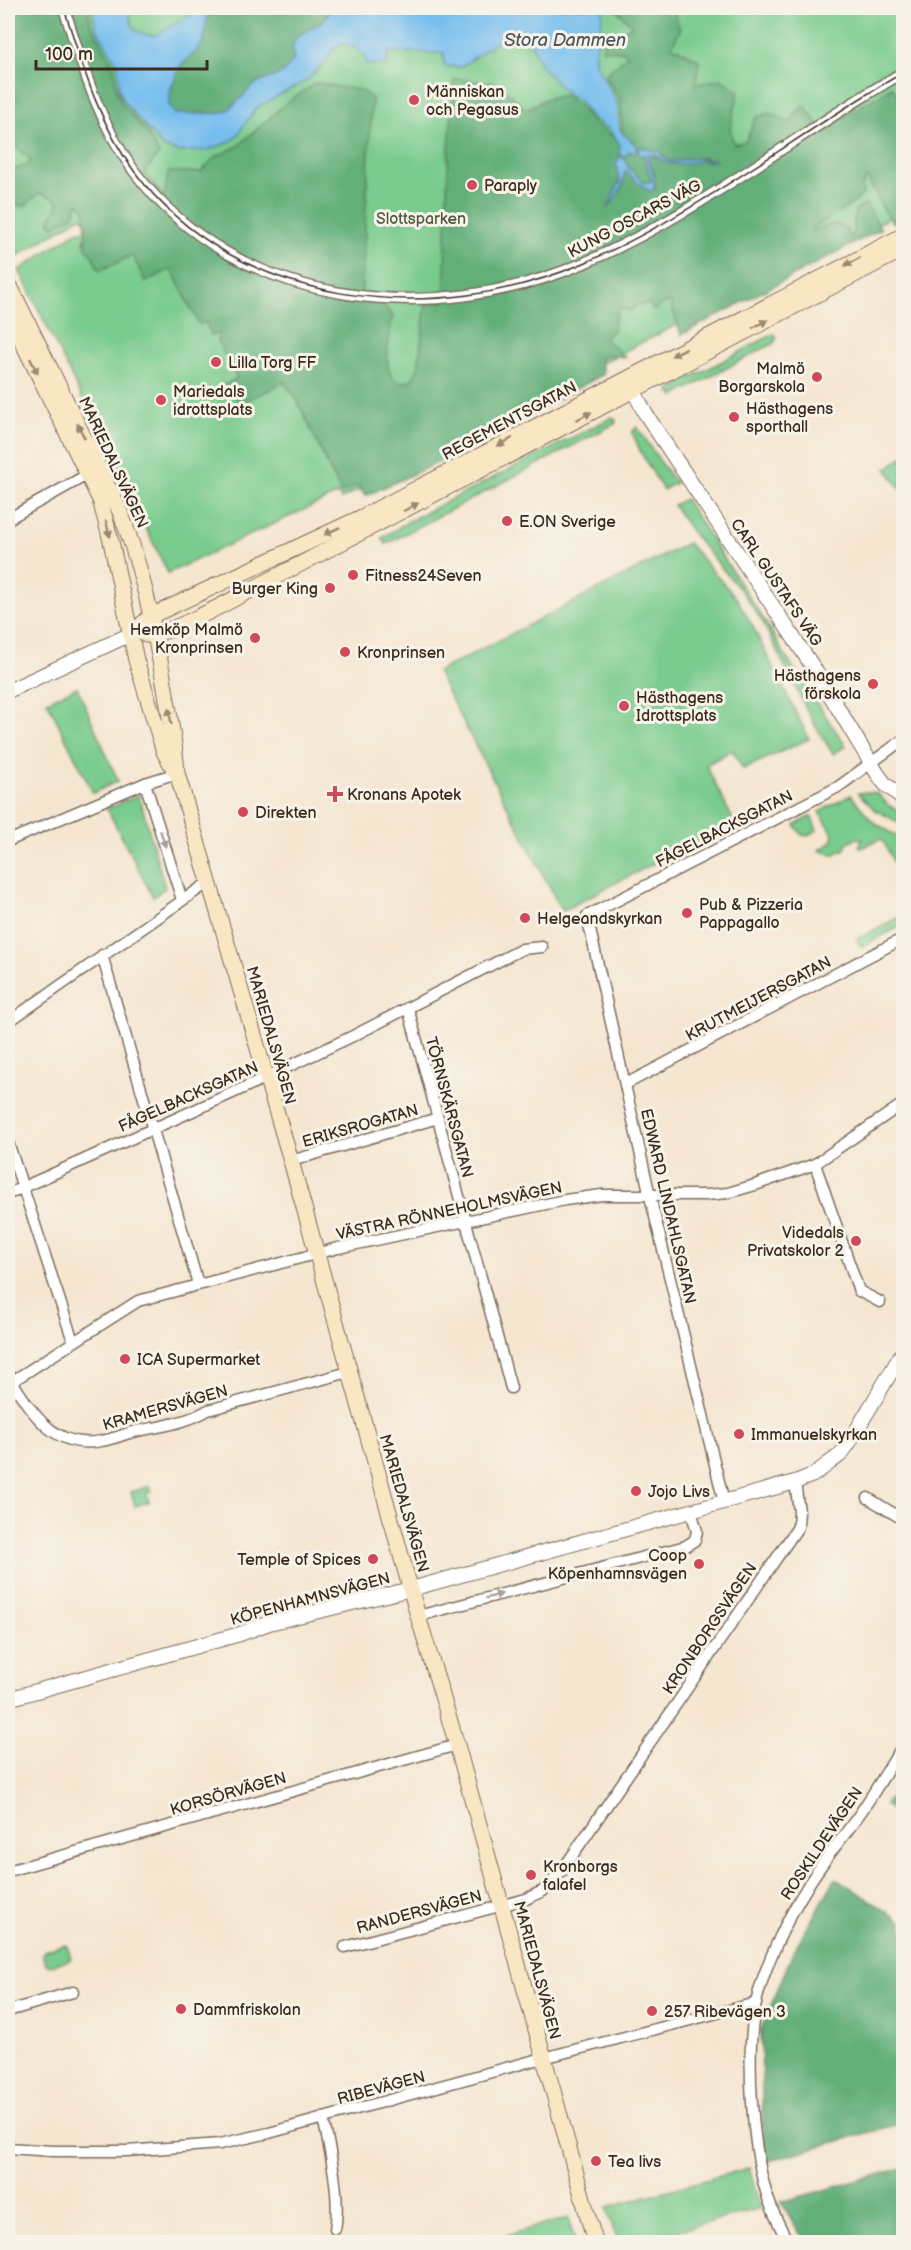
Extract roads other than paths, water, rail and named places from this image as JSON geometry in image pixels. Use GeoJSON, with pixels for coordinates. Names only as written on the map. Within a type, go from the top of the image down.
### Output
{"type":"FeatureCollection","features":[{"type":"Feature","properties":{"kind":"main road","name":"REGEMENTSGATAN"},"geometry":{"type":"LineString","coordinates":[[131,634],[156,635],[286,572],[903,235]]}},
{"type":"Feature","properties":{"kind":"main road","name":"REGEMENTSGATAN"},"geometry":{"type":"LineString","coordinates":[[131,634],[151,616],[362,517],[903,249]]}},
{"type":"Feature","properties":{"kind":"main road","name":"MARIEDALSVÄGEN"},"geometry":{"type":"LineString","coordinates":[[8,282],[94,471],[136,660],[164,752],[177,773]]}},
{"type":"Feature","properties":{"kind":"main road","name":"MARIEDALSVÄGEN"},"geometry":{"type":"LineString","coordinates":[[8,313],[126,525],[156,635],[176,749],[177,773],[291,1161],[595,2242]]}},
{"type":"Feature","properties":{"kind":"street","name":"KUNG OSCARS VÄG"},"geometry":{"type":"LineString","coordinates":[[64,8],[84,70],[106,125],[132,168],[174,214],[217,246],[242,261],[278,277],[344,293],[389,298],[447,299],[493,292],[537,281],[583,264],[641,235],[715,192],[857,99],[903,72]]}},
{"type":"Feature","properties":{"kind":"street","name":"CARL GUSTAFS VÄG"},"geometry":{"type":"LineString","coordinates":[[631,384],[645,413],[815,670],[885,784],[903,799]]}},
{"type":"Feature","properties":{"kind":"street"},"geometry":{"type":"LineString","coordinates":[[8,519],[94,471]]}},
{"type":"Feature","properties":{"kind":"street","name":"REGEMENTSGATAN"},"geometry":{"type":"LineString","coordinates":[[8,691],[131,634]]}},
{"type":"Feature","properties":{"kind":"street","name":"FÅGELBACKSGATAN"},"geometry":{"type":"LineString","coordinates":[[586,916],[838,786],[903,739]]}},
{"type":"Feature","properties":{"kind":"street"},"geometry":{"type":"LineString","coordinates":[[8,841],[145,783],[177,773]]}},
{"type":"Feature","properties":{"kind":"street"},"geometry":{"type":"LineString","coordinates":[[145,783],[182,900]]}},
{"type":"Feature","properties":{"kind":"street"},"geometry":{"type":"LineString","coordinates":[[8,1022],[209,882]]}},
{"type":"Feature","properties":{"kind":"street","name":"EDWARD LINDAHLSGATAN"},"geometry":{"type":"LineString","coordinates":[[586,916],[650,1196],[724,1502]]}},
{"type":"Feature","properties":{"kind":"street","name":"KRUTMEIJERSGATAN"},"geometry":{"type":"LineString","coordinates":[[626,1084],[903,938]]}},
{"type":"Feature","properties":{"kind":"street","name":"FÅGELBACKSGATAN"},"geometry":{"type":"LineString","coordinates":[[8,1194],[353,1036],[522,949],[542,947]]}},
{"type":"Feature","properties":{"kind":"street"},"geometry":{"type":"LineString","coordinates":[[102,955],[198,1284]]}},
{"type":"Feature","properties":{"kind":"street","name":"TÖRNSKÄRSGATAN"},"geometry":{"type":"LineString","coordinates":[[408,1008],[511,1388]]}},
{"type":"Feature","properties":{"kind":"street","name":"VÄSTRA RÖNNEHOLMSVÄGEN"},"geometry":{"type":"LineString","coordinates":[[10,1383],[138,1301],[316,1254],[585,1197],[728,1193],[814,1164],[903,1103]]}},
{"type":"Feature","properties":{"kind":"street","name":"ERIKSROGATAN"},"geometry":{"type":"LineString","coordinates":[[291,1161],[438,1118]]}},
{"type":"Feature","properties":{"kind":"street"},"geometry":{"type":"LineString","coordinates":[[8,1142],[73,1341]]}},
{"type":"Feature","properties":{"kind":"street"},"geometry":{"type":"LineString","coordinates":[[814,1164],[859,1291],[880,1302]]}},
{"type":"Feature","properties":{"kind":"street"},"geometry":{"type":"LineString","coordinates":[[795,1482],[813,1475],[840,1455],[903,1350]]}},
{"type":"Feature","properties":{"kind":"street","name":"KRAMERSVÄGEN"},"geometry":{"type":"LineString","coordinates":[[10,1383],[39,1420],[51,1431],[76,1442],[89,1442],[164,1426],[197,1417],[208,1410],[350,1372]]}},
{"type":"Feature","properties":{"kind":"street","name":"KÖPENHAMNSVÄGEN"},"geometry":{"type":"LineString","coordinates":[[8,1699],[240,1634],[269,1623],[411,1589],[795,1482]]}},
{"type":"Feature","properties":{"kind":"street","name":"KRONBORGSVÄGEN"},"geometry":{"type":"LineString","coordinates":[[501,1905],[526,1899],[543,1891],[564,1867],[798,1527],[799,1511],[795,1482]]}},
{"type":"Feature","properties":{"kind":"street"},"geometry":{"type":"LineString","coordinates":[[868,1498],[903,1520]]}},
{"type":"Feature","properties":{"kind":"street"},"geometry":{"type":"LineString","coordinates":[[418,1616],[686,1546],[695,1540],[697,1531],[692,1511]]}},
{"type":"Feature","properties":{"kind":"street","name":"ROSKILDEVÄGEN"},"geometry":{"type":"LineString","coordinates":[[788,2242],[769,2201],[759,2163],[754,2118],[752,2050],[756,2003],[783,1932],[807,1887],[863,1809],[903,1744]]}},
{"type":"Feature","properties":{"kind":"street","name":"KORSÖRVÄGEN"},"geometry":{"type":"LineString","coordinates":[[8,1871],[457,1745]]}},
{"type":"Feature","properties":{"kind":"street","name":"RANDERSVÄGEN"},"geometry":{"type":"LineString","coordinates":[[345,1947],[501,1905]]}},
{"type":"Feature","properties":{"kind":"street"},"geometry":{"type":"LineString","coordinates":[[8,2011],[73,1992]]}},
{"type":"Feature","properties":{"kind":"street","name":"RIBEVÄGEN"},"geometry":{"type":"LineString","coordinates":[[8,2148],[53,2151],[127,2151],[220,2144],[756,2003]]}},
{"type":"Feature","properties":{"kind":"street"},"geometry":{"type":"LineString","coordinates":[[323,2118],[330,2150],[337,2217],[335,2229]]}},
{"type":"Feature","properties":{"kind":"water","name":"Stora Dammen"},"geometry":{"type":"Polygon","coordinates":[[[92,8],[128,8],[134,28],[141,33],[154,36],[202,8],[225,8],[214,12],[207,18],[204,39],[200,47],[179,68],[171,88],[169,105],[175,114],[220,113],[228,110],[255,84],[283,73],[294,59],[292,48],[296,37],[323,21],[332,8],[603,8],[595,63],[617,102],[620,131],[637,146],[635,153],[629,151],[626,156],[619,155],[620,145],[610,130],[592,118],[579,101],[564,91],[542,67],[528,37],[516,34],[503,37],[461,67],[444,66],[444,53],[388,52],[387,65],[367,64],[358,50],[341,44],[333,49],[327,60],[306,81],[256,108],[230,142],[208,150],[178,152],[162,146],[123,101],[119,88],[118,65],[96,28],[92,8]]]}},
{"type":"Feature","properties":{"kind":"water"},"geometry":{"type":"Polygon","coordinates":[[[639,147],[659,152],[668,161],[714,158],[716,161],[666,163],[655,155],[647,154],[655,182],[652,192],[626,171],[621,187],[607,209],[620,181],[616,165],[619,157],[625,159],[628,167],[644,183],[652,181],[644,155],[638,152],[639,147]]]}},
{"type":"Feature","properties":{"kind":"tram line"},"geometry":{"type":"LineString","coordinates":[[64,8],[92,92],[110,133],[134,171],[177,217],[227,253],[282,278],[341,293],[403,299],[465,295],[526,283],[584,263],[667,221],[904,72]]}},
{"type":"Feature","properties":{"kind":"place","name":"Människan och Pegasus"},"geometry":{"type":"Point","coordinates":[414,100]}},
{"type":"Feature","properties":{"kind":"place","name":"Paraply"},"geometry":{"type":"Point","coordinates":[472,185]}},
{"type":"Feature","properties":{"kind":"place","name":"Lilla Torg FF"},"geometry":{"type":"Point","coordinates":[216,362]}},
{"type":"Feature","properties":{"kind":"place","name":"Malmö Borgarskola"},"geometry":{"type":"Point","coordinates":[817,377]}},
{"type":"Feature","properties":{"kind":"place","name":"Mariedals idrottsplats"},"geometry":{"type":"Point","coordinates":[161,400]}},
{"type":"Feature","properties":{"kind":"place","name":"Hästhagens sporthall"},"geometry":{"type":"Point","coordinates":[734,417]}},
{"type":"Feature","properties":{"kind":"place","name":"E.ON Sverige"},"geometry":{"type":"Point","coordinates":[507,521]}},
{"type":"Feature","properties":{"kind":"place","name":"Fitness24Seven"},"geometry":{"type":"Point","coordinates":[353,575]}},
{"type":"Feature","properties":{"kind":"place","name":"Burger King"},"geometry":{"type":"Point","coordinates":[330,588]}},
{"type":"Feature","properties":{"kind":"place","name":"Hemköp Malmö Kronprinsen"},"geometry":{"type":"Point","coordinates":[255,638]}},
{"type":"Feature","properties":{"kind":"place","name":"Kronprinsen"},"geometry":{"type":"Point","coordinates":[345,652]}},
{"type":"Feature","properties":{"kind":"place","name":"Hästhagens förskola"},"geometry":{"type":"Point","coordinates":[873,684]}},
{"type":"Feature","properties":{"kind":"place","name":"Hästhagens Idrottsplats"},"geometry":{"type":"Point","coordinates":[624,706]}},
{"type":"Feature","properties":{"kind":"place","name":"Kronans Apotek"},"geometry":{"type":"Point","coordinates":[335,794]}},
{"type":"Feature","properties":{"kind":"place","name":"Direkten"},"geometry":{"type":"Point","coordinates":[243,812]}},
{"type":"Feature","properties":{"kind":"place","name":"Pub & Pizzeria Pappagallo"},"geometry":{"type":"Point","coordinates":[687,913]}},
{"type":"Feature","properties":{"kind":"place","name":"Helgeandskyrkan"},"geometry":{"type":"Point","coordinates":[525,918]}},
{"type":"Feature","properties":{"kind":"place","name":"Videdals Privatskolor 2"},"geometry":{"type":"Point","coordinates":[856,1241]}},
{"type":"Feature","properties":{"kind":"place","name":"ICA Supermarket"},"geometry":{"type":"Point","coordinates":[125,1359]}},
{"type":"Feature","properties":{"kind":"place","name":"Immanuelskyrkan"},"geometry":{"type":"Point","coordinates":[739,1434]}},
{"type":"Feature","properties":{"kind":"place","name":"Jojo Livs"},"geometry":{"type":"Point","coordinates":[636,1491]}},
{"type":"Feature","properties":{"kind":"place","name":"Temple of Spices"},"geometry":{"type":"Point","coordinates":[373,1559]}},
{"type":"Feature","properties":{"kind":"place","name":"Coop Köpenhamnsvägen"},"geometry":{"type":"Point","coordinates":[699,1564]}},
{"type":"Feature","properties":{"kind":"place","name":"Kronborgs falafel"},"geometry":{"type":"Point","coordinates":[531,1875]}},
{"type":"Feature","properties":{"kind":"place","name":"Dammfriskolan"},"geometry":{"type":"Point","coordinates":[181,2009]}},
{"type":"Feature","properties":{"kind":"place","name":"257 Ribevägen 3"},"geometry":{"type":"Point","coordinates":[652,2011]}},
{"type":"Feature","properties":{"kind":"place","name":"Tea livs"},"geometry":{"type":"Point","coordinates":[596,2161]}},
{"type":"Feature","properties":{"kind":"park label","name":"Slottsparken"},"geometry":{"type":"Point","coordinates":[421,218]}}]}
